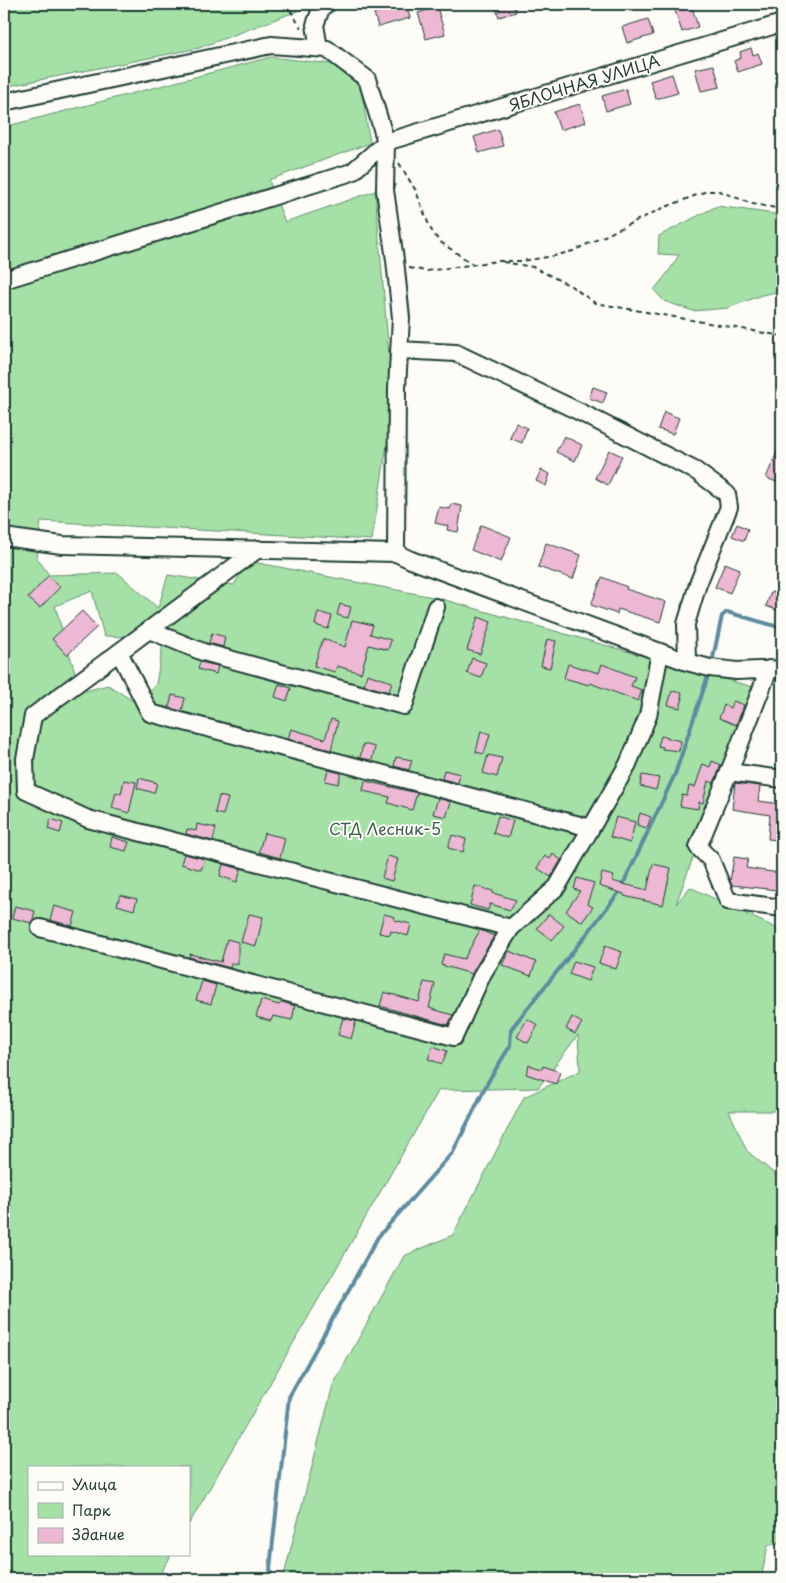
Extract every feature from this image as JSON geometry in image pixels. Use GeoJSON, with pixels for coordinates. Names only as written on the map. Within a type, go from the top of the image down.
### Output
{"type":"FeatureCollection","features":[{"type":"Feature","properties":{"kind":"street"},"geometry":{"type":"LineString","coordinates":[[320,48],[314,25],[322,6],[327,4]]}},
{"type":"Feature","properties":{"kind":"street","name":"ЯБЛОЧНАЯ УЛИЦА"},"geometry":{"type":"LineString","coordinates":[[386,145],[782,23]]}},
{"type":"Feature","properties":{"kind":"street"},"geometry":{"type":"LineString","coordinates":[[4,102],[271,44],[327,49],[367,80],[386,145],[385,190],[401,318],[396,465],[396,553]]}},
{"type":"Feature","properties":{"kind":"street"},"geometry":{"type":"LineString","coordinates":[[4,280],[352,172],[386,145]]}},
{"type":"Feature","properties":{"kind":"street"},"geometry":{"type":"LineString","coordinates":[[399,350],[456,353],[578,411],[696,471],[727,494],[729,507],[698,584],[686,624],[687,662]]}},
{"type":"Feature","properties":{"kind":"street"},"geometry":{"type":"LineString","coordinates":[[4,537],[62,545],[396,553],[410,560],[687,662],[710,668],[737,671],[776,669],[729,772],[698,847],[711,860],[728,901],[782,908]]}},
{"type":"Feature","properties":{"kind":"street"},"geometry":{"type":"LineString","coordinates":[[258,549],[33,716],[25,759],[26,791],[88,819],[510,928]]}},
{"type":"Feature","properties":{"kind":"street"},"geometry":{"type":"LineString","coordinates":[[149,630],[203,652],[404,706],[436,607]]}},
{"type":"Feature","properties":{"kind":"street"},"geometry":{"type":"LineString","coordinates":[[119,652],[150,713],[591,828]]}},
{"type":"Feature","properties":{"kind":"street"},"geometry":{"type":"LineString","coordinates":[[40,928],[454,1037],[483,973],[510,928],[557,887],[628,764],[648,716],[660,652]]}},
{"type":"Feature","properties":{"kind":"street"},"geometry":{"type":"LineString","coordinates":[[729,772],[782,779]]}},
{"type":"Feature","properties":{"kind":"path"},"geometry":{"type":"LineString","coordinates":[[386,145],[405,171],[416,191],[430,228],[439,241],[474,265]]}},
{"type":"Feature","properties":{"kind":"path"},"geometry":{"type":"LineString","coordinates":[[395,260],[408,268],[426,271],[498,261],[554,256],[573,251],[663,208],[707,191],[719,191],[754,204],[782,209]]}},
{"type":"Feature","properties":{"kind":"path"},"geometry":{"type":"LineString","coordinates":[[498,261],[532,268],[571,286],[595,303],[782,336]]}},
{"type":"Feature","properties":{"kind":"green space"},"geometry":{"type":"Polygon","coordinates":[[[4,4],[316,4],[199,48],[4,87],[4,4]]]}},
{"type":"Feature","properties":{"kind":"green space","name":"СТД Лесник-5"},"geometry":{"type":"Polygon","coordinates":[[[271,57],[331,64],[361,87],[370,143],[269,180],[285,222],[375,191],[391,379],[388,438],[372,540],[41,521],[37,558],[49,575],[118,573],[158,608],[168,575],[234,585],[248,561],[438,598],[753,687],[728,762],[676,904],[690,887],[782,931],[782,1109],[775,1111],[729,1111],[747,1151],[782,1180],[782,1542],[768,1545],[761,1579],[283,1579],[333,1385],[404,1256],[453,1235],[524,1097],[580,1071],[578,1035],[538,1088],[439,1090],[190,1522],[190,1466],[28,1466],[28,1556],[171,1556],[157,1579],[4,1579],[4,127],[271,57]],[[92,591],[55,606],[81,692],[108,685],[138,704],[156,684],[164,638],[104,636],[92,591]]]}},
{"type":"Feature","properties":{"kind":"green space"},"geometry":{"type":"Polygon","coordinates":[[[717,206],[782,215],[782,291],[762,295],[728,308],[693,311],[664,301],[654,290],[679,255],[658,254],[659,236],[717,206]]]}},
{"type":"Feature","properties":{"kind":"building"},"geometry":{"type":"Polygon","coordinates":[[[406,4],[410,18],[378,27],[374,13],[406,4]]]}},
{"type":"Feature","properties":{"kind":"building"},"geometry":{"type":"Polygon","coordinates":[[[494,4],[513,4],[516,12],[499,17],[494,4]]]}},
{"type":"Feature","properties":{"kind":"building"},"geometry":{"type":"Polygon","coordinates":[[[673,4],[691,4],[698,27],[682,32],[673,4]]]}},
{"type":"Feature","properties":{"kind":"building"},"geometry":{"type":"Polygon","coordinates":[[[437,7],[445,34],[426,39],[418,13],[437,7]]]}},
{"type":"Feature","properties":{"kind":"building"},"geometry":{"type":"Polygon","coordinates":[[[648,19],[653,35],[627,43],[622,27],[648,19]]]}},
{"type":"Feature","properties":{"kind":"building"},"geometry":{"type":"Polygon","coordinates":[[[751,48],[753,55],[758,53],[762,64],[738,72],[734,61],[741,58],[740,52],[751,48]]]}},
{"type":"Feature","properties":{"kind":"building"},"geometry":{"type":"Polygon","coordinates":[[[714,65],[720,87],[701,91],[695,69],[714,65]]]}},
{"type":"Feature","properties":{"kind":"building"},"geometry":{"type":"Polygon","coordinates":[[[672,74],[678,93],[656,99],[650,81],[672,74]]]}},
{"type":"Feature","properties":{"kind":"building"},"geometry":{"type":"Polygon","coordinates":[[[626,89],[630,104],[606,111],[602,96],[626,89]]]}},
{"type":"Feature","properties":{"kind":"building"},"geometry":{"type":"Polygon","coordinates":[[[580,104],[586,122],[560,130],[554,112],[580,104]]]}},
{"type":"Feature","properties":{"kind":"building"},"geometry":{"type":"Polygon","coordinates":[[[498,129],[503,146],[479,153],[474,137],[498,129]]]}},
{"type":"Feature","properties":{"kind":"building"},"geometry":{"type":"Polygon","coordinates":[[[593,387],[607,392],[603,403],[589,398],[593,387]]]}},
{"type":"Feature","properties":{"kind":"building"},"geometry":{"type":"Polygon","coordinates":[[[664,412],[679,418],[673,434],[658,429],[664,412]]]}},
{"type":"Feature","properties":{"kind":"building"},"geometry":{"type":"Polygon","coordinates":[[[516,423],[527,428],[522,443],[510,438],[516,423]]]}},
{"type":"Feature","properties":{"kind":"building"},"geometry":{"type":"Polygon","coordinates":[[[564,436],[582,445],[575,461],[556,452],[564,436]]]}},
{"type":"Feature","properties":{"kind":"building"},"geometry":{"type":"Polygon","coordinates":[[[782,440],[782,484],[766,478],[782,440]]]}},
{"type":"Feature","properties":{"kind":"building"},"geometry":{"type":"Polygon","coordinates":[[[609,450],[622,456],[608,485],[595,478],[609,450]]]}},
{"type":"Feature","properties":{"kind":"building"},"geometry":{"type":"Polygon","coordinates":[[[541,470],[550,474],[546,486],[536,481],[541,470]]]}},
{"type":"Feature","properties":{"kind":"building"},"geometry":{"type":"Polygon","coordinates":[[[451,504],[462,506],[458,532],[447,530],[448,526],[435,523],[439,507],[450,509],[451,504]]]}},
{"type":"Feature","properties":{"kind":"building"},"geometry":{"type":"Polygon","coordinates":[[[737,524],[748,529],[744,541],[732,536],[737,524]]]}},
{"type":"Feature","properties":{"kind":"building"},"geometry":{"type":"Polygon","coordinates":[[[481,525],[511,537],[501,562],[471,550],[481,525]]]}},
{"type":"Feature","properties":{"kind":"building"},"geometry":{"type":"Polygon","coordinates":[[[546,543],[581,555],[573,579],[538,567],[546,543]]]}},
{"type":"Feature","properties":{"kind":"building"},"geometry":{"type":"Polygon","coordinates":[[[725,563],[740,569],[730,593],[715,587],[725,563]]]}},
{"type":"Feature","properties":{"kind":"building"},"geometry":{"type":"Polygon","coordinates":[[[48,576],[60,587],[40,608],[28,598],[48,576]]]}},
{"type":"Feature","properties":{"kind":"building"},"geometry":{"type":"Polygon","coordinates":[[[602,577],[627,587],[626,589],[666,602],[660,622],[618,609],[617,614],[591,605],[602,577]]]}},
{"type":"Feature","properties":{"kind":"building"},"geometry":{"type":"Polygon","coordinates":[[[771,592],[782,595],[782,612],[766,606],[771,592]]]}},
{"type":"Feature","properties":{"kind":"building"},"geometry":{"type":"Polygon","coordinates":[[[340,604],[351,607],[348,618],[337,615],[340,604]]]}},
{"type":"Feature","properties":{"kind":"building"},"geometry":{"type":"Polygon","coordinates":[[[82,611],[97,627],[67,655],[52,639],[82,611]]]}},
{"type":"Feature","properties":{"kind":"building"},"geometry":{"type":"Polygon","coordinates":[[[318,612],[332,616],[328,629],[315,625],[318,612]]]}},
{"type":"Feature","properties":{"kind":"building"},"geometry":{"type":"Polygon","coordinates":[[[478,617],[491,622],[480,654],[467,650],[478,617]]]}},
{"type":"Feature","properties":{"kind":"building"},"geometry":{"type":"Polygon","coordinates":[[[352,620],[373,625],[370,634],[391,640],[388,650],[369,645],[361,673],[337,666],[335,672],[314,666],[323,639],[345,647],[352,620]]]}},
{"type":"Feature","properties":{"kind":"building"},"geometry":{"type":"Polygon","coordinates":[[[212,633],[225,637],[223,647],[209,643],[212,633]]]}},
{"type":"Feature","properties":{"kind":"building"},"geometry":{"type":"Polygon","coordinates":[[[547,639],[556,641],[550,668],[541,666],[547,639]]]}},
{"type":"Feature","properties":{"kind":"building"},"geometry":{"type":"Polygon","coordinates":[[[472,658],[486,663],[481,678],[467,673],[472,658]]]}},
{"type":"Feature","properties":{"kind":"building"},"geometry":{"type":"Polygon","coordinates":[[[200,662],[218,666],[216,674],[198,669],[200,662]]]}},
{"type":"Feature","properties":{"kind":"building"},"geometry":{"type":"Polygon","coordinates":[[[568,664],[599,673],[602,664],[635,677],[631,686],[642,690],[638,701],[590,683],[589,685],[564,678],[568,664]]]}},
{"type":"Feature","properties":{"kind":"building"},"geometry":{"type":"Polygon","coordinates":[[[367,674],[392,682],[389,692],[364,685],[367,674]]]}},
{"type":"Feature","properties":{"kind":"building"},"geometry":{"type":"Polygon","coordinates":[[[279,684],[291,688],[287,701],[275,697],[279,684]]]}},
{"type":"Feature","properties":{"kind":"building"},"geometry":{"type":"Polygon","coordinates":[[[672,691],[682,693],[681,698],[683,698],[680,708],[668,705],[672,691]]]}},
{"type":"Feature","properties":{"kind":"building"},"geometry":{"type":"Polygon","coordinates":[[[172,695],[185,698],[182,711],[169,708],[172,695]]]}},
{"type":"Feature","properties":{"kind":"building"},"geometry":{"type":"Polygon","coordinates":[[[733,701],[744,705],[736,725],[719,718],[724,705],[730,708],[733,701]]]}},
{"type":"Feature","properties":{"kind":"building"},"geometry":{"type":"Polygon","coordinates":[[[331,719],[338,721],[331,750],[288,739],[291,729],[325,739],[331,719]]]}},
{"type":"Feature","properties":{"kind":"building"},"geometry":{"type":"Polygon","coordinates":[[[481,731],[490,734],[484,754],[476,752],[481,731]]]}},
{"type":"Feature","properties":{"kind":"building"},"geometry":{"type":"Polygon","coordinates":[[[661,736],[681,741],[679,751],[662,749],[663,747],[658,746],[661,736]]]}},
{"type":"Feature","properties":{"kind":"building"},"geometry":{"type":"Polygon","coordinates":[[[363,744],[375,747],[372,760],[360,758],[363,744]]]}},
{"type":"Feature","properties":{"kind":"building"},"geometry":{"type":"Polygon","coordinates":[[[488,755],[502,758],[497,777],[483,773],[488,755]]]}},
{"type":"Feature","properties":{"kind":"building"},"geometry":{"type":"Polygon","coordinates":[[[396,757],[412,760],[409,770],[394,766],[396,757]]]}},
{"type":"Feature","properties":{"kind":"building"},"geometry":{"type":"Polygon","coordinates":[[[712,761],[721,765],[714,783],[708,781],[703,803],[699,802],[698,809],[680,806],[682,795],[687,796],[689,786],[695,787],[703,764],[710,767],[712,761]]]}},
{"type":"Feature","properties":{"kind":"building"},"geometry":{"type":"Polygon","coordinates":[[[328,770],[341,773],[338,784],[325,781],[328,770]]]}},
{"type":"Feature","properties":{"kind":"building"},"geometry":{"type":"Polygon","coordinates":[[[444,770],[460,774],[458,783],[442,779],[444,770]]]}},
{"type":"Feature","properties":{"kind":"building"},"geometry":{"type":"Polygon","coordinates":[[[642,775],[659,778],[656,790],[640,786],[642,775]]]}},
{"type":"Feature","properties":{"kind":"building"},"geometry":{"type":"Polygon","coordinates":[[[139,778],[157,783],[154,793],[137,788],[139,778]]]}},
{"type":"Feature","properties":{"kind":"building"},"geometry":{"type":"Polygon","coordinates":[[[124,780],[136,782],[129,813],[112,808],[116,792],[121,794],[124,780]]]}},
{"type":"Feature","properties":{"kind":"building"},"geometry":{"type":"Polygon","coordinates":[[[365,781],[417,793],[412,810],[388,803],[390,797],[363,791],[365,781]]]}},
{"type":"Feature","properties":{"kind":"building"},"geometry":{"type":"Polygon","coordinates":[[[735,783],[760,786],[758,801],[782,804],[779,840],[768,839],[770,815],[732,809],[735,783]]]}},
{"type":"Feature","properties":{"kind":"building"},"geometry":{"type":"Polygon","coordinates":[[[219,796],[228,798],[223,815],[215,813],[219,796]]]}},
{"type":"Feature","properties":{"kind":"building"},"geometry":{"type":"Polygon","coordinates":[[[438,798],[451,802],[446,817],[433,814],[438,798]]]}},
{"type":"Feature","properties":{"kind":"building"},"geometry":{"type":"Polygon","coordinates":[[[640,813],[651,817],[647,828],[637,825],[640,813]]]}},
{"type":"Feature","properties":{"kind":"building"},"geometry":{"type":"Polygon","coordinates":[[[498,816],[513,821],[508,838],[493,833],[498,816]]]}},
{"type":"Feature","properties":{"kind":"building"},"geometry":{"type":"Polygon","coordinates":[[[616,817],[635,822],[630,843],[610,837],[616,817]]]}},
{"type":"Feature","properties":{"kind":"building"},"geometry":{"type":"Polygon","coordinates":[[[51,819],[63,823],[60,833],[48,829],[51,819]]]}},
{"type":"Feature","properties":{"kind":"building"},"geometry":{"type":"Polygon","coordinates":[[[197,824],[216,828],[213,841],[186,834],[187,829],[196,831],[197,824]]]}},
{"type":"Feature","properties":{"kind":"building"},"geometry":{"type":"Polygon","coordinates":[[[264,833],[285,838],[280,858],[259,852],[264,833]]]}},
{"type":"Feature","properties":{"kind":"building"},"geometry":{"type":"Polygon","coordinates":[[[452,835],[466,839],[463,852],[448,848],[452,835]]]}},
{"type":"Feature","properties":{"kind":"building"},"geometry":{"type":"Polygon","coordinates":[[[112,837],[129,842],[126,851],[110,847],[112,837]]]}},
{"type":"Feature","properties":{"kind":"building"},"geometry":{"type":"Polygon","coordinates":[[[184,854],[205,859],[201,870],[181,864],[184,854]]]}},
{"type":"Feature","properties":{"kind":"building"},"geometry":{"type":"Polygon","coordinates":[[[553,854],[561,860],[551,877],[537,868],[545,856],[550,859],[553,854]]]}},
{"type":"Feature","properties":{"kind":"building"},"geometry":{"type":"Polygon","coordinates":[[[388,856],[398,859],[392,881],[382,878],[388,856]]]}},
{"type":"Feature","properties":{"kind":"building"},"geometry":{"type":"Polygon","coordinates":[[[734,857],[748,859],[746,868],[779,873],[777,890],[732,885],[730,881],[734,857]]]}},
{"type":"Feature","properties":{"kind":"building"},"geometry":{"type":"Polygon","coordinates":[[[223,864],[241,869],[237,882],[220,876],[223,864]]]}},
{"type":"Feature","properties":{"kind":"building"},"geometry":{"type":"Polygon","coordinates":[[[653,864],[671,868],[663,905],[624,896],[624,894],[599,886],[602,873],[614,876],[612,881],[647,890],[653,864]]]}},
{"type":"Feature","properties":{"kind":"building"},"geometry":{"type":"Polygon","coordinates":[[[577,878],[594,883],[587,904],[593,907],[582,922],[566,911],[580,891],[574,889],[577,878]]]}},
{"type":"Feature","properties":{"kind":"building"},"geometry":{"type":"Polygon","coordinates":[[[475,886],[516,900],[510,910],[490,904],[488,910],[470,905],[475,886]]]}},
{"type":"Feature","properties":{"kind":"building"},"geometry":{"type":"Polygon","coordinates":[[[120,895],[137,899],[134,910],[117,905],[120,895]]]}},
{"type":"Feature","properties":{"kind":"building"},"geometry":{"type":"Polygon","coordinates":[[[15,906],[35,911],[32,923],[12,918],[15,906]]]}},
{"type":"Feature","properties":{"kind":"building"},"geometry":{"type":"Polygon","coordinates":[[[54,906],[76,912],[72,926],[50,920],[54,906]]]}},
{"type":"Feature","properties":{"kind":"building"},"geometry":{"type":"Polygon","coordinates":[[[249,914],[263,917],[256,946],[241,942],[249,914]]]}},
{"type":"Feature","properties":{"kind":"building"},"geometry":{"type":"Polygon","coordinates":[[[384,914],[395,917],[394,920],[411,924],[408,936],[391,931],[390,935],[379,933],[384,914]]]}},
{"type":"Feature","properties":{"kind":"building"},"geometry":{"type":"Polygon","coordinates":[[[549,914],[564,926],[552,940],[537,928],[549,914]]]}},
{"type":"Feature","properties":{"kind":"building"},"geometry":{"type":"Polygon","coordinates":[[[480,930],[494,936],[472,974],[441,965],[444,954],[464,959],[480,930]]]}},
{"type":"Feature","properties":{"kind":"building"},"geometry":{"type":"Polygon","coordinates":[[[227,939],[238,942],[238,964],[231,963],[230,968],[189,957],[190,954],[221,962],[227,939]]]}},
{"type":"Feature","properties":{"kind":"building"},"geometry":{"type":"Polygon","coordinates":[[[605,946],[622,952],[616,969],[599,963],[605,946]]]}},
{"type":"Feature","properties":{"kind":"building"},"geometry":{"type":"Polygon","coordinates":[[[509,951],[536,962],[531,976],[502,965],[509,951]]]}},
{"type":"Feature","properties":{"kind":"building"},"geometry":{"type":"Polygon","coordinates":[[[574,961],[593,967],[588,981],[569,974],[574,961]]]}},
{"type":"Feature","properties":{"kind":"building"},"geometry":{"type":"Polygon","coordinates":[[[202,981],[216,985],[211,1004],[196,1000],[202,981]]]}},
{"type":"Feature","properties":{"kind":"building"},"geometry":{"type":"Polygon","coordinates":[[[424,982],[435,984],[429,1008],[453,1015],[448,1025],[380,1006],[384,992],[419,1002],[424,982]]]}},
{"type":"Feature","properties":{"kind":"building"},"geometry":{"type":"Polygon","coordinates":[[[261,1000],[279,1005],[282,1002],[295,1006],[292,1020],[273,1016],[271,1021],[256,1017],[261,1000]]]}},
{"type":"Feature","properties":{"kind":"building"},"geometry":{"type":"Polygon","coordinates":[[[572,1017],[582,1023],[575,1034],[566,1029],[572,1017]]]}},
{"type":"Feature","properties":{"kind":"building"},"geometry":{"type":"Polygon","coordinates":[[[343,1018],[356,1021],[351,1039],[338,1035],[343,1018]]]}},
{"type":"Feature","properties":{"kind":"building"},"geometry":{"type":"Polygon","coordinates":[[[527,1019],[538,1025],[528,1043],[517,1037],[527,1019]]]}},
{"type":"Feature","properties":{"kind":"building"},"geometry":{"type":"Polygon","coordinates":[[[433,1046],[447,1051],[442,1064],[428,1059],[433,1046]]]}},
{"type":"Feature","properties":{"kind":"building"},"geometry":{"type":"Polygon","coordinates":[[[529,1065],[542,1069],[543,1066],[560,1072],[556,1084],[526,1074],[529,1065]]]}},
{"type":"Feature","properties":{"kind":"waterway"},"geometry":{"type":"LineString","coordinates":[[713,658],[722,616],[727,612],[782,628]]}},
{"type":"Feature","properties":{"kind":"waterway"},"geometry":{"type":"LineString","coordinates":[[271,1579],[270,1568],[289,1397],[378,1237],[453,1152],[489,1080],[510,1046],[511,1029],[620,891],[675,774],[707,679]]}}]}
